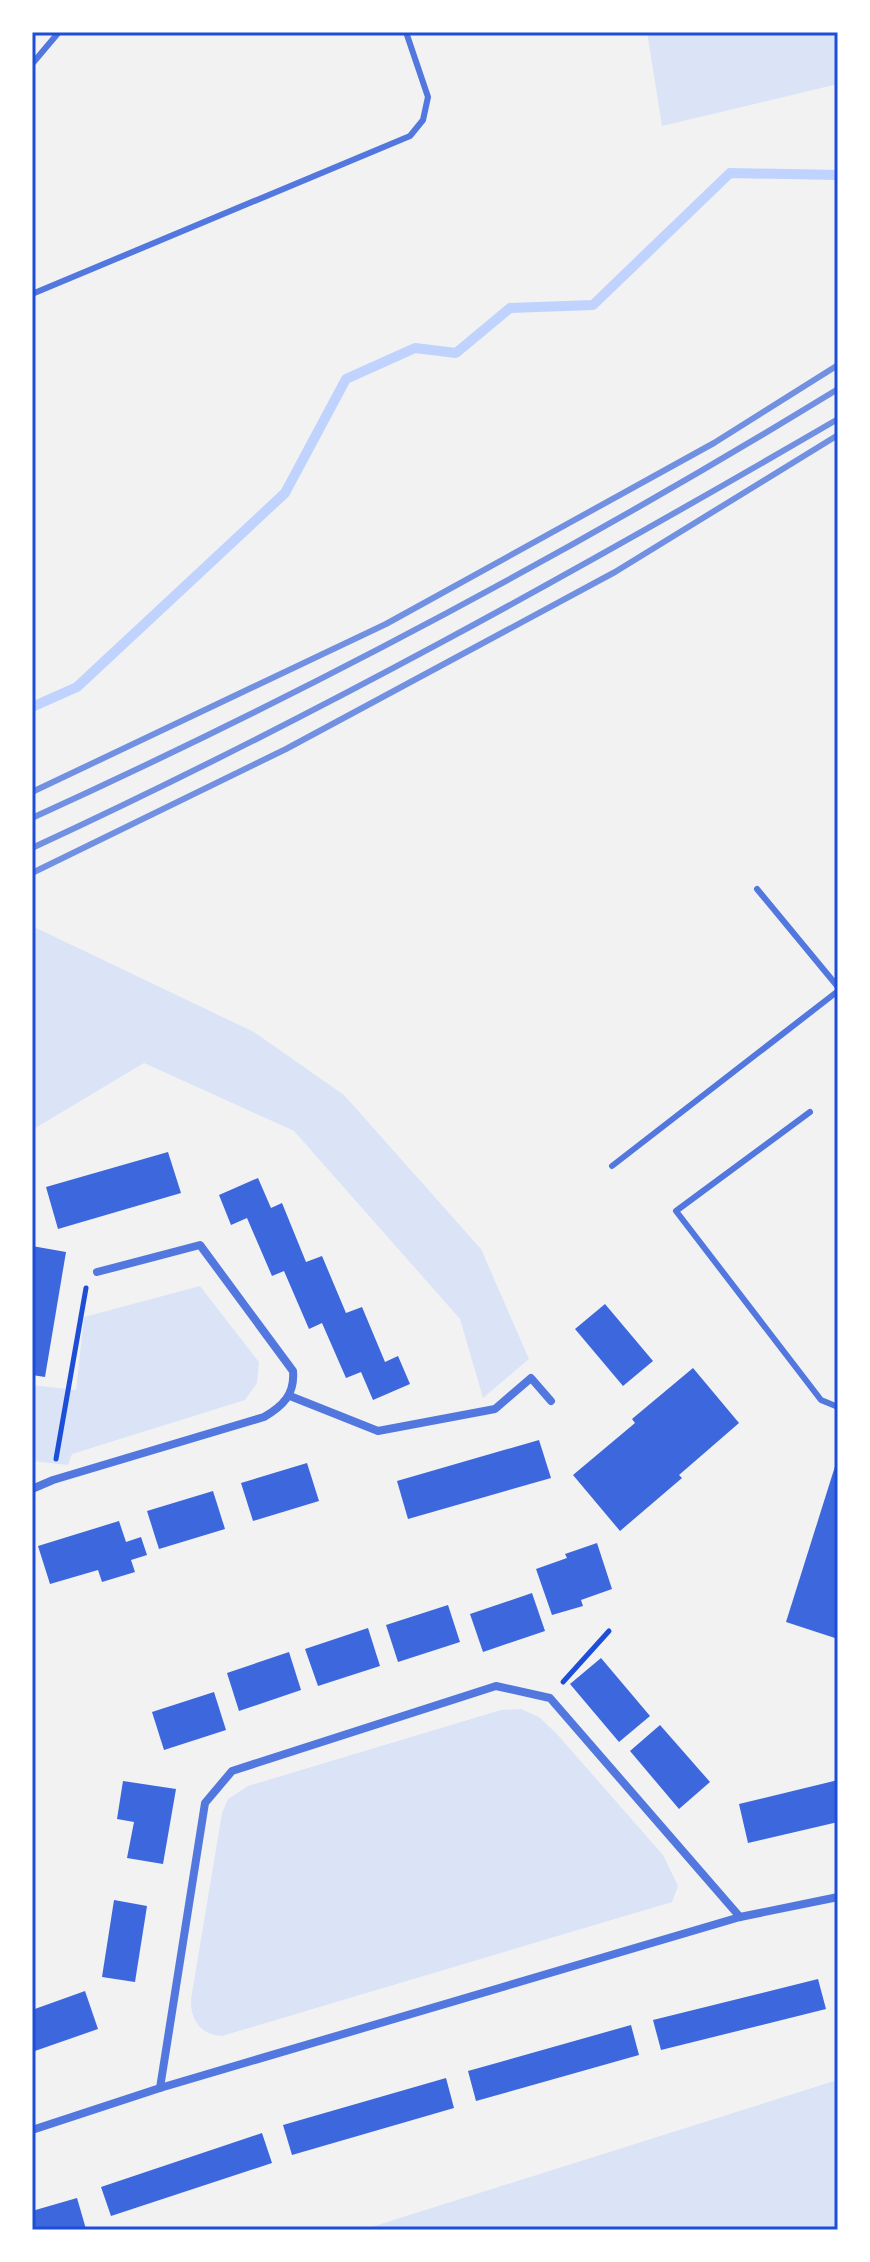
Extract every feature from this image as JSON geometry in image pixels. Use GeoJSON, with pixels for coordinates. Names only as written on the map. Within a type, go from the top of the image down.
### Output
{"type":"FeatureCollection","features":[{"type":"Feature","properties":{"kind":"street"},"geometry":{"type":"LineString","coordinates":[[32,1489],[264,1417],[279,1408],[290,1396],[294,1384],[293,1371],[200,1245],[92,1273]]}},
{"type":"Feature","properties":{"kind":"street"},"geometry":{"type":"LineString","coordinates":[[290,1396],[378,1431],[495,1409],[531,1378],[551,1401]]}},
{"type":"Feature","properties":{"kind":"street"},"geometry":{"type":"LineString","coordinates":[[160,2088],[205,1803],[232,1771],[496,1686],[550,1698],[740,1917]]}},
{"type":"Feature","properties":{"kind":"street"},"geometry":{"type":"LineString","coordinates":[[32,2130],[160,2088],[740,1917],[838,1897]]}},
{"type":"Feature","properties":{"kind":"lane"},"geometry":{"type":"LineString","coordinates":[[32,64],[59,32]]}},
{"type":"Feature","properties":{"kind":"lane"},"geometry":{"type":"LineString","coordinates":[[32,294],[410,136],[423,120],[428,97],[406,32]]}},
{"type":"Feature","properties":{"kind":"lane"},"geometry":{"type":"LineString","coordinates":[[612,1166],[838,989],[757,889]]}},
{"type":"Feature","properties":{"kind":"lane"},"geometry":{"type":"LineString","coordinates":[[810,1112],[676,1211],[821,1400],[838,1407]]}},
{"type":"Feature","properties":{"kind":"path"},"geometry":{"type":"LineString","coordinates":[[53,1480],[92,1273]]}},
{"type":"Feature","properties":{"kind":"path"},"geometry":{"type":"LineString","coordinates":[[550,1698],[609,1631]]}},
{"type":"Feature","properties":{"kind":"shaded area"},"geometry":{"type":"Polygon","coordinates":[[[647,32],[838,32],[838,84],[662,126],[647,32]]]}},
{"type":"Feature","properties":{"kind":"shaded area"},"geometry":{"type":"Polygon","coordinates":[[[32,926],[254,1032],[344,1095],[481,1249],[529,1359],[483,1398],[460,1319],[294,1131],[144,1063],[32,1130],[32,926]]]}},
{"type":"Feature","properties":{"kind":"shaded area"},"geometry":{"type":"Polygon","coordinates":[[[200,1286],[259,1362],[257,1383],[245,1400],[72,1454],[68,1465],[32,1461],[32,1385],[76,1390],[84,1317],[200,1286]]]}},
{"type":"Feature","properties":{"kind":"shaded area"},"geometry":{"type":"Polygon","coordinates":[[[521,1709],[539,1717],[556,1733],[663,1855],[678,1886],[672,1902],[222,2036],[208,2033],[198,2025],[192,2013],[191,1999],[222,1813],[228,1799],[248,1786],[501,1710],[521,1709]]]}},
{"type":"Feature","properties":{"kind":"shaded area"},"geometry":{"type":"Polygon","coordinates":[[[838,2080],[838,2230],[362,2230],[831,2082],[838,2080]]]}},
{"type":"Feature","properties":{"kind":"building"},"geometry":{"type":"Polygon","coordinates":[[[168,1152],[181,1193],[58,1229],[46,1187],[168,1152]]]}},
{"type":"Feature","properties":{"kind":"building"},"geometry":{"type":"Polygon","coordinates":[[[258,1178],[271,1208],[282,1203],[306,1262],[322,1256],[346,1313],[362,1307],[385,1362],[398,1356],[410,1384],[373,1400],[361,1372],[346,1378],[322,1323],[309,1329],[284,1271],[272,1276],[247,1218],[231,1225],[219,1195],[258,1178]]]}},
{"type":"Feature","properties":{"kind":"building"},"geometry":{"type":"Polygon","coordinates":[[[32,1246],[66,1252],[45,1377],[32,1375],[32,1246]]]}},
{"type":"Feature","properties":{"kind":"building"},"geometry":{"type":"Polygon","coordinates":[[[605,1304],[653,1361],[623,1386],[575,1329],[605,1304]]]}},
{"type":"Feature","properties":{"kind":"building"},"geometry":{"type":"Polygon","coordinates":[[[693,1368],[739,1423],[679,1475],[682,1478],[620,1531],[573,1475],[635,1423],[632,1419],[693,1368]]]}},
{"type":"Feature","properties":{"kind":"building"},"geometry":{"type":"Polygon","coordinates":[[[539,1440],[551,1478],[408,1519],[397,1481],[539,1440]]]}},
{"type":"Feature","properties":{"kind":"building"},"geometry":{"type":"Polygon","coordinates":[[[838,1460],[838,1639],[786,1622],[838,1460]]]}},
{"type":"Feature","properties":{"kind":"building"},"geometry":{"type":"Polygon","coordinates":[[[307,1463],[319,1501],[253,1521],[241,1483],[307,1463]]]}},
{"type":"Feature","properties":{"kind":"building"},"geometry":{"type":"Polygon","coordinates":[[[213,1491],[225,1529],[159,1549],[147,1511],[213,1491]]]}},
{"type":"Feature","properties":{"kind":"building"},"geometry":{"type":"Polygon","coordinates":[[[119,1521],[126,1542],[141,1537],[147,1555],[131,1560],[135,1572],[102,1582],[98,1570],[50,1584],[38,1546],[119,1521]]]}},
{"type":"Feature","properties":{"kind":"building"},"geometry":{"type":"Polygon","coordinates":[[[597,1543],[612,1589],[581,1600],[583,1606],[552,1615],[536,1569],[567,1558],[565,1554],[597,1543]]]}},
{"type":"Feature","properties":{"kind":"building"},"geometry":{"type":"Polygon","coordinates":[[[532,1593],[545,1631],[483,1652],[470,1614],[532,1593]]]}},
{"type":"Feature","properties":{"kind":"building"},"geometry":{"type":"Polygon","coordinates":[[[448,1605],[460,1642],[398,1662],[386,1625],[448,1605]]]}},
{"type":"Feature","properties":{"kind":"building"},"geometry":{"type":"Polygon","coordinates":[[[368,1628],[380,1666],[318,1686],[305,1649],[368,1628]]]}},
{"type":"Feature","properties":{"kind":"building"},"geometry":{"type":"Polygon","coordinates":[[[289,1652],[301,1690],[239,1711],[227,1673],[289,1652]]]}},
{"type":"Feature","properties":{"kind":"building"},"geometry":{"type":"Polygon","coordinates":[[[601,1658],[650,1716],[619,1742],[570,1684],[601,1658]]]}},
{"type":"Feature","properties":{"kind":"building"},"geometry":{"type":"Polygon","coordinates":[[[214,1692],[226,1730],[164,1750],[152,1712],[214,1692]]]}},
{"type":"Feature","properties":{"kind":"building"},"geometry":{"type":"Polygon","coordinates":[[[660,1725],[710,1782],[679,1809],[630,1751],[660,1725]]]}},
{"type":"Feature","properties":{"kind":"building"},"geometry":{"type":"Polygon","coordinates":[[[838,1780],[838,1822],[748,1843],[739,1804],[838,1780]]]}},
{"type":"Feature","properties":{"kind":"building"},"geometry":{"type":"Polygon","coordinates":[[[123,1781],[176,1789],[163,1864],[127,1858],[134,1822],[117,1819],[123,1781]]]}},
{"type":"Feature","properties":{"kind":"building"},"geometry":{"type":"Polygon","coordinates":[[[114,1900],[147,1906],[135,1982],[102,1977],[114,1900]]]}},
{"type":"Feature","properties":{"kind":"building"},"geometry":{"type":"Polygon","coordinates":[[[818,1979],[826,2009],[661,2050],[653,2020],[818,1979]]]}},
{"type":"Feature","properties":{"kind":"building"},"geometry":{"type":"Polygon","coordinates":[[[85,1991],[98,2029],[32,2052],[32,2010],[85,1991]]]}},
{"type":"Feature","properties":{"kind":"building"},"geometry":{"type":"Polygon","coordinates":[[[631,2025],[639,2055],[476,2101],[468,2071],[631,2025]]]}},
{"type":"Feature","properties":{"kind":"building"},"geometry":{"type":"Polygon","coordinates":[[[446,2078],[454,2108],[292,2155],[283,2125],[446,2078]]]}},
{"type":"Feature","properties":{"kind":"building"},"geometry":{"type":"Polygon","coordinates":[[[262,2133],[272,2163],[111,2216],[101,2187],[262,2133]]]}},
{"type":"Feature","properties":{"kind":"building"},"geometry":{"type":"Polygon","coordinates":[[[77,2198],[86,2229],[32,2230],[32,2211],[77,2198]]]}},
{"type":"Feature","properties":{"kind":"waterway"},"geometry":{"type":"LineString","coordinates":[[32,707],[77,687],[285,493],[346,379],[415,348],[456,353],[510,308],[593,305],[730,173],[838,175]]}},
{"type":"Feature","properties":{"kind":"railway"},"geometry":{"type":"LineString","coordinates":[[32,792],[386,624],[714,443],[838,365]]}},
{"type":"Feature","properties":{"kind":"railway"},"geometry":{"type":"LineString","coordinates":[[32,818],[238,720],[441,616],[641,505],[838,389]]}},
{"type":"Feature","properties":{"kind":"railway"},"geometry":{"type":"LineString","coordinates":[[32,848],[238,748],[440,643],[838,419]]}},
{"type":"Feature","properties":{"kind":"railway"},"geometry":{"type":"LineString","coordinates":[[32,873],[286,749],[615,572],[838,435]]}}]}
